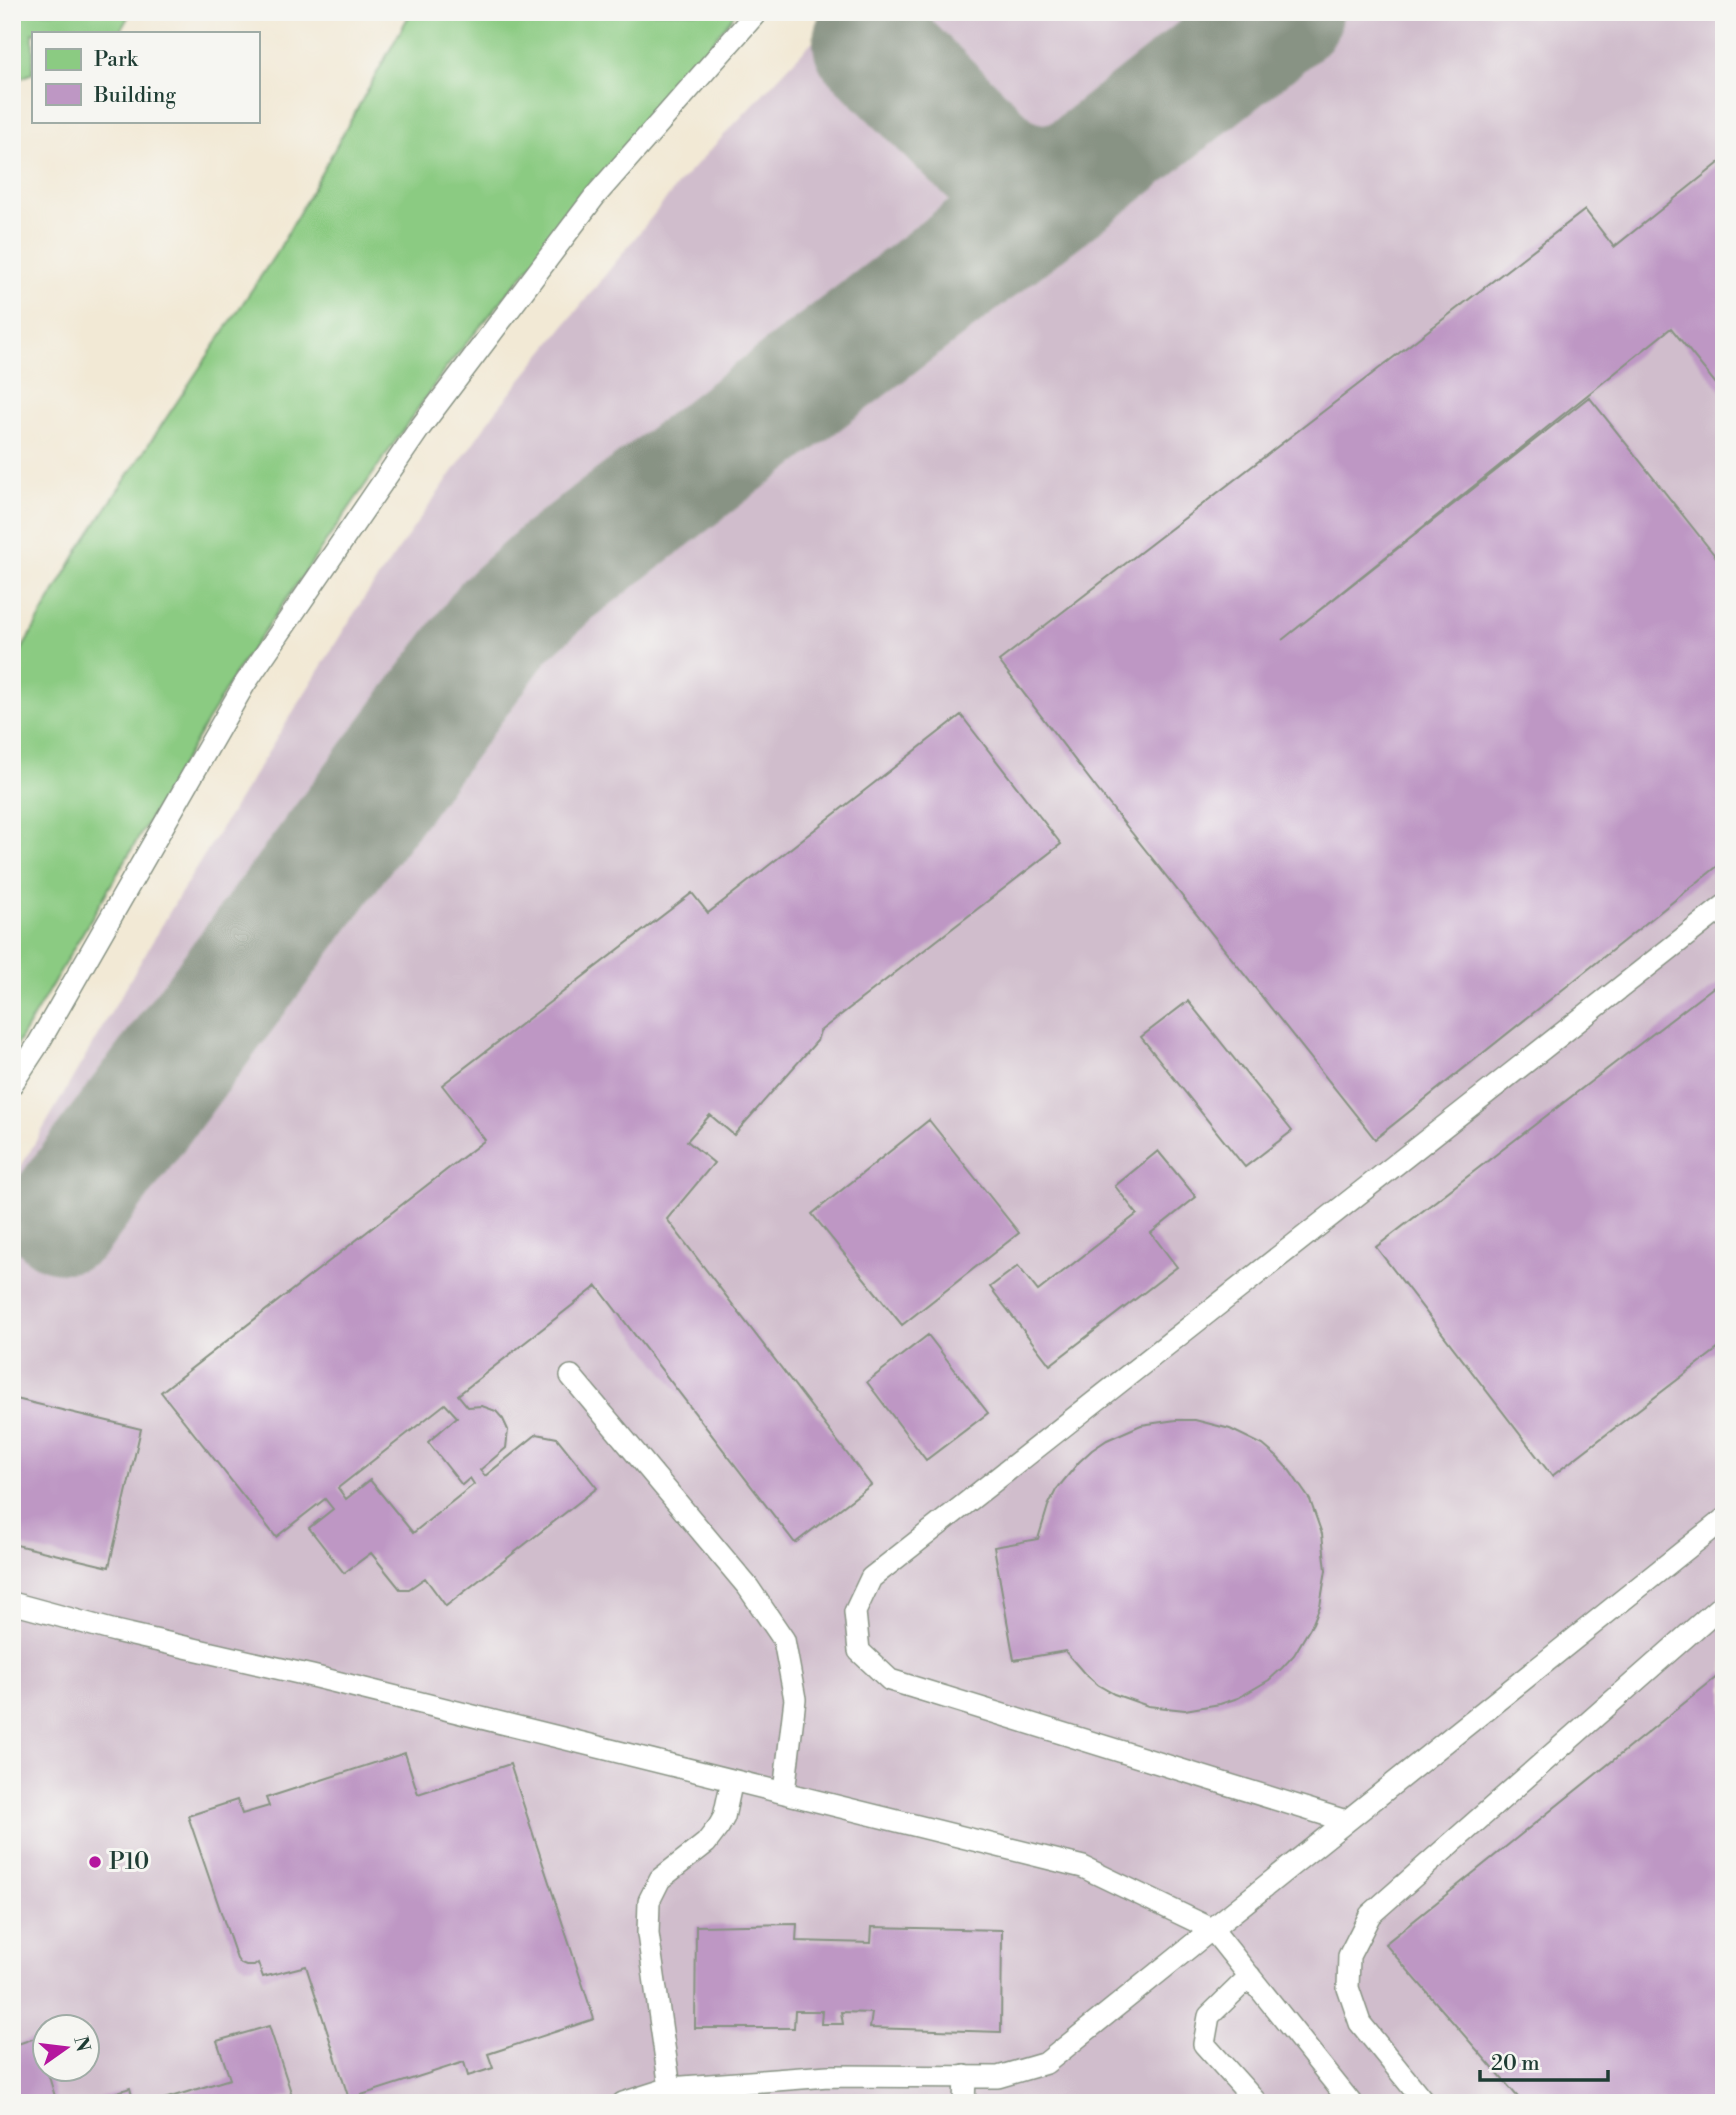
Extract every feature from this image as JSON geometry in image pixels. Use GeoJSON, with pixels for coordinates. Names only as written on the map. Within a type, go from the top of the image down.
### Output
{"type":"FeatureCollection","features":[{"type":"Feature","properties":{"kind":"lane"},"geometry":{"type":"LineString","coordinates":[[12,1084],[44,1034],[244,685],[419,429],[595,196],[757,12]]}},
{"type":"Feature","properties":{"kind":"lane"},"geometry":{"type":"LineString","coordinates":[[1346,1821],[890,1680],[859,1651],[855,1612],[871,1578],[1724,905]]}},
{"type":"Feature","properties":{"kind":"lane"},"geometry":{"type":"LineString","coordinates":[[571,1377],[748,1587],[784,1640],[795,1699],[784,1792]]}},
{"type":"Feature","properties":{"kind":"lane"},"geometry":{"type":"LineString","coordinates":[[623,2103],[670,2088],[828,2076],[998,2077],[1046,2063],[1724,1519]]}},
{"type":"Feature","properties":{"kind":"lane"},"geometry":{"type":"LineString","coordinates":[[12,1603],[115,1631],[312,1676],[1083,1867],[1212,1929],[1351,2103]]}},
{"type":"Feature","properties":{"kind":"lane"},"geometry":{"type":"LineString","coordinates":[[1425,2103],[1360,2023],[1348,1988],[1349,1956],[1370,1915],[1724,1603]]}},
{"type":"Feature","properties":{"kind":"lane"},"geometry":{"type":"LineString","coordinates":[[670,2088],[648,1934],[649,1901],[660,1879],[706,1843],[719,1826],[732,1780]]}},
{"type":"Feature","properties":{"kind":"lane"},"geometry":{"type":"LineString","coordinates":[[1250,1976],[1209,2016],[1205,2044],[1257,2103]]}},
{"type":"Feature","properties":{"kind":"lane"},"geometry":{"type":"LineString","coordinates":[[964,2103],[965,2077]]}},
{"type":"Feature","properties":{"kind":"shaded area"},"geometry":{"type":"Polygon","coordinates":[[[840,12],[1724,12],[1724,2103],[12,2103],[12,1182],[179,896],[360,604],[495,412],[680,182],[840,12]]]}},
{"type":"Feature","properties":{"kind":"green space"},"geometry":{"type":"Polygon","coordinates":[[[12,12],[131,12],[120,32],[32,32],[32,73],[12,82],[12,12]]]}},
{"type":"Feature","properties":{"kind":"green space"},"geometry":{"type":"Polygon","coordinates":[[[411,12],[736,12],[647,125],[446,368],[236,672],[12,1053],[12,667],[81,546],[279,249],[411,12]]]}},
{"type":"Feature","properties":{"kind":"building"},"geometry":{"type":"Polygon","coordinates":[[[1724,159],[1724,394],[1671,328],[1282,640],[1589,397],[1724,567],[1724,861],[1375,1139],[1097,789],[999,661],[1585,210],[1614,247],[1724,159]]]}},
{"type":"Feature","properties":{"kind":"building"},"geometry":{"type":"Polygon","coordinates":[[[961,715],[1061,844],[820,1031],[817,1041],[734,1135],[710,1115],[687,1141],[714,1163],[667,1219],[871,1485],[795,1543],[597,1286],[458,1395],[468,1407],[482,1406],[496,1411],[508,1430],[506,1448],[480,1470],[485,1476],[537,1434],[557,1438],[597,1488],[446,1606],[425,1578],[409,1589],[400,1589],[371,1553],[344,1573],[309,1528],[333,1509],[325,1499],[276,1537],[161,1392],[485,1140],[442,1085],[692,893],[708,913],[961,715]],[[445,1404],[338,1488],[346,1499],[370,1480],[413,1533],[474,1484],[470,1478],[462,1485],[428,1442],[457,1417],[445,1404]]]}},
{"type":"Feature","properties":{"kind":"building"},"geometry":{"type":"Polygon","coordinates":[[[1724,979],[1724,1344],[1552,1476],[1376,1247],[1724,979]]]}},
{"type":"Feature","properties":{"kind":"building"},"geometry":{"type":"Polygon","coordinates":[[[1188,1001],[1292,1131],[1245,1167],[1141,1037],[1188,1001]]]}},
{"type":"Feature","properties":{"kind":"building"},"geometry":{"type":"Polygon","coordinates":[[[929,1120],[1019,1233],[902,1325],[812,1214],[929,1120]]]}},
{"type":"Feature","properties":{"kind":"building"},"geometry":{"type":"Polygon","coordinates":[[[1158,1151],[1196,1197],[1151,1233],[1177,1267],[1050,1365],[990,1287],[1018,1266],[1038,1291],[1137,1214],[1115,1186],[1158,1151]]]}},
{"type":"Feature","properties":{"kind":"building"},"geometry":{"type":"Polygon","coordinates":[[[928,1335],[988,1413],[926,1460],[867,1382],[928,1335]]]}},
{"type":"Feature","properties":{"kind":"building"},"geometry":{"type":"Polygon","coordinates":[[[12,1398],[141,1429],[109,1567],[12,1544],[12,1398]]]}},
{"type":"Feature","properties":{"kind":"building"},"geometry":{"type":"Polygon","coordinates":[[[1195,1420],[1230,1429],[1263,1445],[1277,1457],[1310,1500],[1322,1534],[1326,1570],[1320,1606],[1313,1623],[1294,1655],[1282,1668],[1269,1680],[1238,1698],[1185,1710],[1148,1706],[1114,1694],[1084,1673],[1065,1651],[1014,1660],[994,1547],[1038,1539],[1056,1490],[1092,1450],[1141,1425],[1195,1420]]]}},
{"type":"Feature","properties":{"kind":"building"},"geometry":{"type":"Polygon","coordinates":[[[1724,1671],[1724,2103],[1523,2103],[1385,1944],[1724,1671]]]}},
{"type":"Feature","properties":{"kind":"building"},"geometry":{"type":"Polygon","coordinates":[[[405,1753],[418,1794],[510,1764],[594,2019],[488,2054],[493,2068],[468,2076],[464,2062],[349,2099],[306,1966],[263,1977],[258,1963],[246,1966],[237,1959],[188,1816],[237,1800],[242,1814],[269,1806],[266,1798],[405,1753]]]}},
{"type":"Feature","properties":{"kind":"building"},"geometry":{"type":"Polygon","coordinates":[[[797,1924],[796,1941],[871,1943],[872,1927],[1002,1930],[1001,2032],[870,2028],[872,2013],[841,2012],[843,2024],[821,2024],[822,2011],[795,2011],[794,2028],[695,2028],[696,1926],[797,1924]]]}},
{"type":"Feature","properties":{"kind":"building"},"geometry":{"type":"Polygon","coordinates":[[[269,2026],[292,2095],[266,2103],[151,2103],[230,2079],[217,2041],[269,2026]]]}},
{"type":"Feature","properties":{"kind":"building"},"geometry":{"type":"Polygon","coordinates":[[[32,2039],[32,2084],[51,2084],[57,2103],[12,2103],[12,2046],[32,2039]]]}},
{"type":"Feature","properties":{"kind":"building"},"geometry":{"type":"Polygon","coordinates":[[[130,2088],[134,2103],[85,2103],[85,2102],[130,2088]]]}},
{"type":"Feature","properties":{"kind":"taxiway"},"geometry":{"type":"LineString","coordinates":[[63,1215],[505,620],[560,570],[1077,176],[1285,12]]}},
{"type":"Feature","properties":{"kind":"taxiway"},"geometry":{"type":"LineString","coordinates":[[871,42],[1003,172],[1040,184],[1077,176]]}},
{"type":"Feature","properties":{"kind":"place","name":"P10"},"geometry":{"type":"Point","coordinates":[95,1862]}}]}
